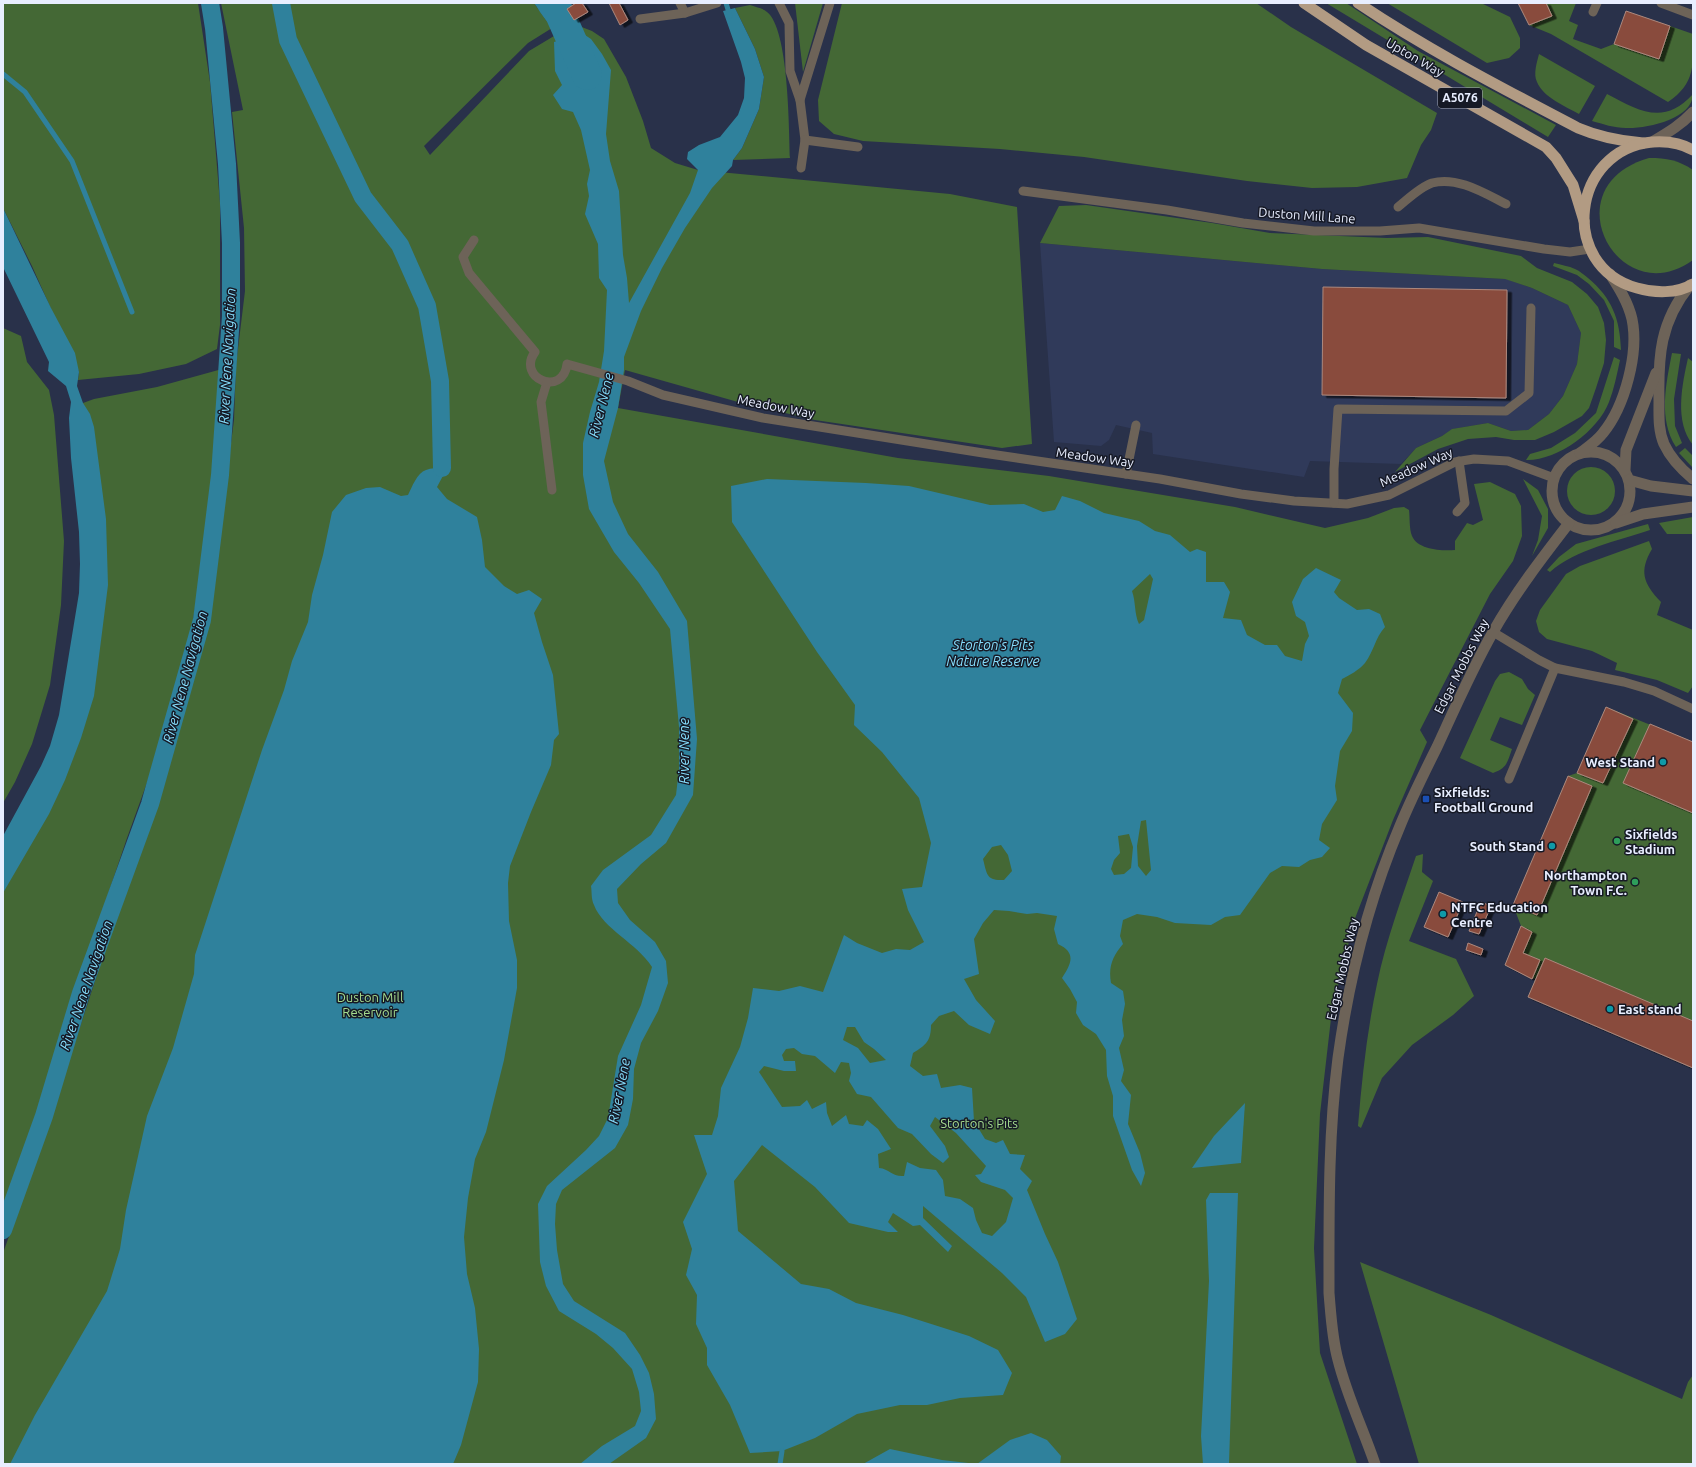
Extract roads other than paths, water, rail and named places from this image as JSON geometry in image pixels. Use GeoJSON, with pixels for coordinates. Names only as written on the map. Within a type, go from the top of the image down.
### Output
{"type":"FeatureCollection","features":[{"type":"Feature","properties":{"kind":"highway","name":"Upton Way"},"geometry":{"type":"LineString","coordinates":[[1304,3],[1366,45],[1546,147],[1556,158],[1573,185],[1584,221]]}},
{"type":"Feature","properties":{"kind":"highway","name":"Upton Way"},"geometry":{"type":"LineString","coordinates":[[1358,3],[1381,19],[1489,81],[1578,128],[1592,134],[1616,140],[1675,143],[1693,150]]}},
{"type":"Feature","properties":{"kind":"highway"},"geometry":{"type":"LineString","coordinates":[[1648,142],[1627,149],[1616,155],[1599,171],[1590,186],[1585,203],[1584,221],[1590,249],[1599,263],[1610,274],[1628,286],[1648,292],[1670,291],[1691,284]]}},
{"type":"Feature","properties":{"kind":"street"},"geometry":{"type":"LineString","coordinates":[[1648,142],[1669,132],[1693,112]]}},
{"type":"Feature","properties":{"kind":"street"},"geometry":{"type":"LineString","coordinates":[[1610,274],[1624,297],[1632,319],[1634,340],[1632,360],[1621,400],[1612,420],[1602,434],[1559,467],[1554,478],[1552,489],[1553,500],[1557,510],[1563,518],[1569,523],[1583,529],[1599,528],[1643,514],[1693,507]]}},
{"type":"Feature","properties":{"kind":"street"},"geometry":{"type":"LineString","coordinates":[[1691,284],[1680,298],[1664,331],[1658,367],[1659,429],[1664,444],[1678,465],[1693,479]]}},
{"type":"Feature","properties":{"kind":"street"},"geometry":{"type":"LineString","coordinates":[[1610,525],[1623,514],[1627,506],[1630,488],[1627,475],[1626,450],[1658,367]]}},
{"type":"Feature","properties":{"kind":"street"},"geometry":{"type":"LineString","coordinates":[[1579,453],[1590,451],[1600,452],[1610,456],[1618,462],[1627,475],[1651,486],[1693,491]]}},
{"type":"Feature","properties":{"kind":"street","name":"Edgar Mobbs Way"},"geometry":{"type":"LineString","coordinates":[[1375,1464],[1343,1379],[1331,1319],[1329,1293],[1330,1164],[1334,1094],[1338,1056],[1352,979],[1362,937],[1385,863],[1400,825],[1458,701],[1493,632],[1528,577],[1569,523]]}},
{"type":"Feature","properties":{"kind":"lane"},"geometry":{"type":"LineString","coordinates":[[680,3],[685,13]]}},
{"type":"Feature","properties":{"kind":"lane"},"geometry":{"type":"LineString","coordinates":[[779,3],[789,23],[790,71],[800,100],[805,140],[801,168]]}},
{"type":"Feature","properties":{"kind":"lane"},"geometry":{"type":"LineString","coordinates":[[800,100],[830,3]]}},
{"type":"Feature","properties":{"kind":"lane"},"geometry":{"type":"LineString","coordinates":[[1661,3],[1693,15]]}},
{"type":"Feature","properties":{"kind":"lane"},"geometry":{"type":"LineString","coordinates":[[640,19],[685,13],[713,4]]}},
{"type":"Feature","properties":{"kind":"lane"},"geometry":{"type":"LineString","coordinates":[[805,140],[858,147]]}},
{"type":"Feature","properties":{"kind":"lane"},"geometry":{"type":"LineString","coordinates":[[1398,207],[1411,196],[1431,184],[1451,182],[1476,189],[1506,204]]}},
{"type":"Feature","properties":{"kind":"lane","name":"Duston Mill Lane"},"geometry":{"type":"LineString","coordinates":[[1023,191],[1167,210],[1243,223],[1314,231],[1380,231],[1419,228],[1544,249],[1570,252],[1590,249]]}},
{"type":"Feature","properties":{"kind":"lane"},"geometry":{"type":"LineString","coordinates":[[474,240],[463,257],[469,273],[535,352],[531,360],[533,372],[536,377],[547,382],[541,402],[552,490]]}},
{"type":"Feature","properties":{"kind":"lane"},"geometry":{"type":"LineString","coordinates":[[1334,503],[1334,469],[1338,409],[1506,411],[1529,393],[1531,308]]}},
{"type":"Feature","properties":{"kind":"lane","name":"Meadow Way"},"geometry":{"type":"LineString","coordinates":[[547,382],[559,380],[567,370],[567,364],[580,366],[628,381],[663,395],[762,418],[1294,501],[1347,504],[1389,495],[1459,460],[1499,460],[1518,464],[1554,478]]}},
{"type":"Feature","properties":{"kind":"lane"},"geometry":{"type":"LineString","coordinates":[[1126,474],[1136,425]]}},
{"type":"Feature","properties":{"kind":"lane"},"geometry":{"type":"LineString","coordinates":[[1457,512],[1465,503],[1459,460]]}},
{"type":"Feature","properties":{"kind":"lane"},"geometry":{"type":"LineString","coordinates":[[1493,632],[1555,668],[1611,678],[1639,686],[1693,709]]}},
{"type":"Feature","properties":{"kind":"lane"},"geometry":{"type":"LineString","coordinates":[[1509,779],[1555,668]]}},
{"type":"Feature","properties":{"kind":"water"},"geometry":{"type":"Polygon","coordinates":[[[534,3],[563,3],[574,20],[552,28],[534,3]]]}},
{"type":"Feature","properties":{"kind":"water"},"geometry":{"type":"Polygon","coordinates":[[[735,8],[755,49],[764,77],[759,109],[742,148],[733,160],[732,166],[712,188],[685,228],[662,268],[641,311],[624,357],[624,370],[618,408],[604,461],[613,502],[628,534],[658,572],[687,621],[697,739],[693,795],[666,843],[641,864],[617,889],[618,903],[630,920],[655,942],[666,961],[668,983],[658,1011],[641,1043],[634,1069],[633,1099],[628,1125],[615,1148],[562,1190],[556,1204],[555,1224],[557,1250],[563,1284],[574,1301],[625,1333],[640,1355],[649,1373],[654,1394],[656,1419],[646,1438],[609,1464],[580,1464],[602,1446],[635,1426],[641,1411],[639,1392],[632,1369],[613,1348],[596,1334],[559,1311],[546,1286],[540,1262],[538,1204],[547,1186],[599,1136],[608,1118],[618,1056],[641,1005],[652,967],[646,958],[612,929],[598,914],[592,900],[591,886],[603,870],[651,835],[676,795],[679,769],[679,727],[670,629],[639,583],[614,552],[589,509],[583,475],[583,443],[599,382],[604,351],[607,290],[599,278],[598,244],[585,214],[589,196],[587,184],[590,170],[581,130],[573,112],[562,109],[553,95],[562,85],[555,71],[554,42],[582,33],[591,39],[611,70],[606,134],[610,161],[619,191],[623,255],[629,303],[690,193],[698,170],[687,159],[688,152],[699,145],[720,137],[738,115],[744,98],[745,78],[723,11],[735,8]]]}},
{"type":"Feature","properties":{"kind":"water"},"geometry":{"type":"Polygon","coordinates":[[[3,208],[51,308],[75,353],[79,372],[77,386],[83,403],[90,414],[94,427],[106,519],[108,585],[94,696],[81,738],[65,780],[49,814],[3,893],[3,836],[41,766],[50,746],[59,715],[79,593],[80,564],[79,532],[71,458],[69,418],[71,402],[66,386],[48,371],[49,362],[3,267],[3,208]]]}},
{"type":"Feature","properties":{"kind":"water","name":"Duston Mill Reservoir"},"geometry":{"type":"Polygon","coordinates":[[[442,468],[445,472],[437,487],[447,499],[477,517],[482,540],[485,567],[504,586],[517,594],[529,590],[542,599],[534,613],[553,675],[559,734],[554,740],[551,765],[510,866],[508,883],[509,921],[517,960],[517,988],[504,1060],[486,1132],[475,1159],[468,1198],[464,1237],[467,1274],[475,1308],[479,1349],[478,1382],[461,1445],[453,1464],[10,1464],[35,1415],[107,1291],[120,1249],[126,1210],[147,1116],[173,1048],[194,974],[195,955],[262,750],[284,690],[292,661],[308,622],[312,595],[323,555],[332,512],[346,495],[366,488],[380,487],[401,496],[408,495],[420,474],[426,470],[442,468]]]}},
{"type":"Feature","properties":{"kind":"water","name":"Storton's Pits Nature Reserve"},"geometry":{"type":"Polygon","coordinates":[[[767,479],[909,486],[990,505],[1024,504],[1043,512],[1055,510],[1062,496],[1080,501],[1104,513],[1139,521],[1155,531],[1170,535],[1190,552],[1197,549],[1206,552],[1206,582],[1224,582],[1230,592],[1223,618],[1241,620],[1247,635],[1265,645],[1277,645],[1285,656],[1302,661],[1305,644],[1309,636],[1305,622],[1296,616],[1292,602],[1303,579],[1316,568],[1341,580],[1334,592],[1339,598],[1357,610],[1369,609],[1380,614],[1385,627],[1365,663],[1342,679],[1338,693],[1353,713],[1352,731],[1340,751],[1335,786],[1337,800],[1322,824],[1319,840],[1330,848],[1322,857],[1310,860],[1299,867],[1282,866],[1270,873],[1240,915],[1225,917],[1211,925],[1175,923],[1157,917],[1137,914],[1123,920],[1120,936],[1123,944],[1116,953],[1112,962],[1110,977],[1111,983],[1123,991],[1125,1004],[1122,1020],[1124,1036],[1119,1048],[1124,1070],[1121,1081],[1131,1095],[1128,1124],[1140,1153],[1145,1173],[1141,1186],[1132,1170],[1113,1116],[1113,1096],[1107,1076],[1106,1050],[1096,1034],[1083,1025],[1076,1013],[1077,1002],[1062,978],[1070,963],[1070,955],[1064,947],[1058,944],[1054,929],[1057,916],[994,910],[983,923],[974,939],[979,974],[964,979],[976,1000],[995,1021],[990,1034],[969,1025],[954,1011],[939,1016],[931,1025],[930,1035],[927,1042],[913,1053],[910,1066],[923,1076],[937,1074],[941,1088],[960,1085],[972,1088],[974,1121],[985,1139],[996,1143],[1003,1140],[1010,1154],[1025,1155],[1020,1169],[1032,1181],[1027,1190],[1058,1262],[1077,1319],[1065,1334],[1045,1342],[1026,1297],[1002,1273],[923,1206],[923,1218],[952,1246],[948,1252],[920,1225],[913,1226],[893,1213],[888,1222],[898,1232],[888,1232],[849,1223],[815,1187],[762,1145],[734,1181],[738,1231],[801,1284],[829,1289],[856,1303],[903,1315],[969,1336],[998,1350],[1012,1373],[1003,1395],[960,1398],[927,1405],[900,1405],[857,1414],[815,1438],[782,1451],[750,1453],[730,1405],[707,1365],[707,1348],[696,1324],[697,1295],[686,1275],[692,1249],[683,1222],[707,1174],[694,1135],[712,1135],[718,1116],[721,1088],[740,1047],[748,1018],[753,988],[779,991],[800,986],[823,992],[844,935],[857,943],[882,953],[896,949],[910,950],[924,942],[908,910],[902,889],[922,887],[931,843],[919,798],[882,752],[854,725],[855,705],[817,652],[732,522],[731,486],[767,479]],[[1150,574],[1132,591],[1136,616],[1139,624],[1144,620],[1153,579],[1150,574]],[[1146,820],[1141,821],[1137,846],[1138,866],[1146,876],[1151,870],[1146,820]],[[1129,834],[1118,836],[1120,853],[1114,860],[1111,869],[1114,875],[1124,874],[1131,868],[1133,847],[1129,834]],[[1001,845],[992,847],[983,859],[988,876],[998,880],[1004,880],[1012,871],[1008,855],[1001,845]],[[847,1027],[843,1040],[858,1048],[870,1063],[886,1060],[864,1042],[855,1027],[847,1027]],[[794,1048],[786,1049],[782,1055],[784,1061],[795,1061],[796,1071],[784,1071],[764,1066],[759,1072],[782,1107],[800,1106],[807,1100],[812,1109],[826,1102],[827,1113],[832,1126],[846,1115],[849,1124],[863,1126],[867,1120],[878,1129],[891,1149],[878,1154],[879,1168],[900,1176],[904,1176],[907,1162],[920,1168],[936,1170],[943,1180],[945,1196],[960,1199],[973,1208],[976,1220],[982,1233],[992,1236],[1006,1222],[1013,1198],[1005,1190],[981,1182],[975,1175],[981,1174],[986,1166],[956,1133],[935,1117],[930,1126],[945,1146],[949,1157],[943,1163],[931,1154],[912,1134],[898,1128],[871,1097],[857,1094],[849,1081],[851,1073],[849,1063],[841,1062],[835,1073],[815,1056],[802,1054],[794,1048]]]}},
{"type":"Feature","properties":{"kind":"water"},"geometry":{"type":"Polygon","coordinates":[[[1245,1103],[1241,1163],[1192,1168],[1214,1136],[1245,1103]]]}},
{"type":"Feature","properties":{"kind":"water"},"geometry":{"type":"Polygon","coordinates":[[[1210,1193],[1238,1193],[1229,1464],[1203,1464],[1201,1436],[1209,1281],[1206,1200],[1210,1193]]]}},
{"type":"Feature","properties":{"kind":"water"},"geometry":{"type":"Polygon","coordinates":[[[1031,1433],[1047,1440],[1061,1456],[1060,1464],[977,1464],[1010,1440],[1031,1433]]]}},
{"type":"Feature","properties":{"kind":"water"},"geometry":{"type":"Polygon","coordinates":[[[890,1449],[942,1460],[977,1464],[863,1464],[890,1449]]]}},
{"type":"Feature","properties":{"kind":"waterway","name":"River Nene Navigation"},"geometry":{"type":"LineString","coordinates":[[3,1230],[44,1116],[81,993],[150,804],[202,620],[220,475],[231,316],[231,243],[227,164],[214,28],[210,3]]}},
{"type":"Feature","properties":{"kind":"waterway"},"geometry":{"type":"LineString","coordinates":[[281,3],[288,40],[363,197],[400,245],[427,306],[440,381],[442,468]]}},
{"type":"Feature","properties":{"kind":"waterway","name":"River Nene"},"geometry":{"type":"LineString","coordinates":[[552,3],[560,14],[587,75]]}},
{"type":"Feature","properties":{"kind":"waterway"},"geometry":{"type":"LineString","coordinates":[[726,3],[730,16]]}},
{"type":"Feature","properties":{"kind":"waterway"},"geometry":{"type":"LineString","coordinates":[[3,74],[25,92],[72,161],[132,312]]}},
{"type":"Feature","properties":{"kind":"waterway"},"geometry":{"type":"LineString","coordinates":[[780,1464],[782,1451]]}},
{"type":"Feature","properties":{"kind":"place","name":"West Stand"},"geometry":{"type":"Point","coordinates":[1663,762]}},
{"type":"Feature","properties":{"kind":"place","name":"Sixfields: Football Ground"},"geometry":{"type":"Point","coordinates":[1426,799]}},
{"type":"Feature","properties":{"kind":"place","name":"Sixfields Stadium"},"geometry":{"type":"Point","coordinates":[1617,841]}},
{"type":"Feature","properties":{"kind":"place","name":"South Stand"},"geometry":{"type":"Point","coordinates":[1552,846]}},
{"type":"Feature","properties":{"kind":"place","name":"Northampton Town F.C."},"geometry":{"type":"Point","coordinates":[1635,882]}},
{"type":"Feature","properties":{"kind":"place","name":"NTFC Education Centre"},"geometry":{"type":"Point","coordinates":[1443,914]}},
{"type":"Feature","properties":{"kind":"place","name":"East stand"},"geometry":{"type":"Point","coordinates":[1610,1009]}},
{"type":"Feature","properties":{"kind":"park label","name":"Storton's Pits"},"geometry":{"type":"Point","coordinates":[979,1123]}}]}
